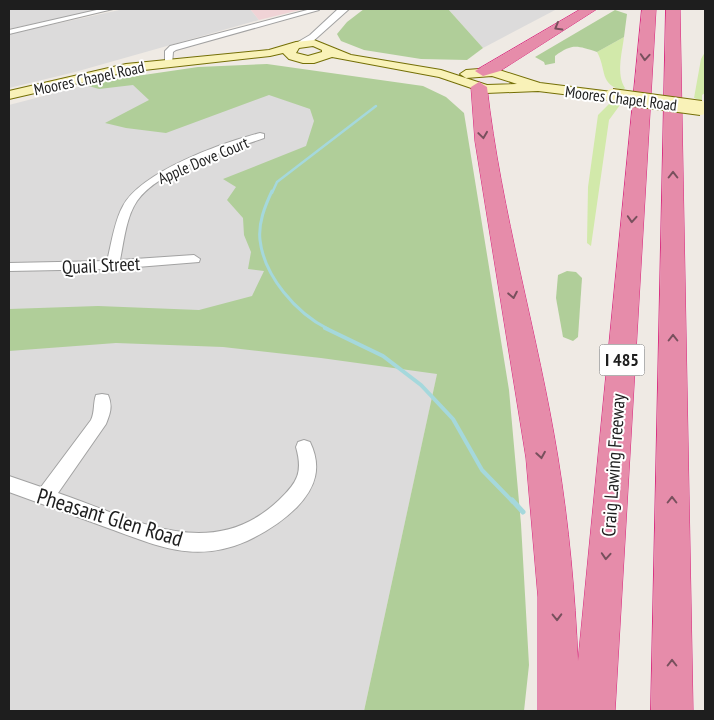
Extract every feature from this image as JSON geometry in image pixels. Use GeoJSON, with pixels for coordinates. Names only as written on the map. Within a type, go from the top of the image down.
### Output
{"type":"FeatureCollection","features":[{"type":"Feature","properties":{"kind":"highway"},"geometry":{"type":"LineString","coordinates":[[559,711],[557,597],[542,458],[484,141],[476,79],[520,50],[590,9]]}},
{"type":"Feature","properties":{"kind":"highway","name":"Craig Lawing Freeway"},"geometry":{"type":"LineString","coordinates":[[594,711],[649,9]]}},
{"type":"Feature","properties":{"kind":"highway","name":"I 485"},"geometry":{"type":"LineString","coordinates":[[672,711],[673,9]]}},
{"type":"Feature","properties":{"kind":"main road","name":"Moores Chapel Road"},"geometry":{"type":"LineString","coordinates":[[326,47],[336,54],[349,58],[476,79],[494,90],[538,87],[703,108]]}},
{"type":"Feature","properties":{"kind":"main road"},"geometry":{"type":"LineString","coordinates":[[296,50],[326,47],[328,54],[320,58]]}},
{"type":"Feature","properties":{"kind":"main road","name":"Moores Chapel Road"},"geometry":{"type":"LineString","coordinates":[[9,95],[93,74],[169,62],[296,50],[307,60],[349,58]]}},
{"type":"Feature","properties":{"kind":"street"},"geometry":{"type":"LineString","coordinates":[[9,32],[109,9]]}},
{"type":"Feature","properties":{"kind":"street"},"geometry":{"type":"LineString","coordinates":[[296,50],[315,36],[330,18],[344,9]]}},
{"type":"Feature","properties":{"kind":"street","name":"Moores Chapel Road"},"geometry":{"type":"LineString","coordinates":[[169,62],[169,51],[173,48],[314,10]]}},
{"type":"Feature","properties":{"kind":"street"},"geometry":{"type":"LineString","coordinates":[[315,36],[316,40],[326,47]]}},
{"type":"Feature","properties":{"kind":"street","name":"Apple Dove Court"},"geometry":{"type":"LineString","coordinates":[[112,265],[128,207],[139,191],[174,170],[260,136]]}},
{"type":"Feature","properties":{"kind":"street","name":"Quail Street"},"geometry":{"type":"LineString","coordinates":[[9,267],[112,265],[194,259]]}},
{"type":"Feature","properties":{"kind":"street"},"geometry":{"type":"LineString","coordinates":[[44,497],[98,424],[103,411],[102,400]]}},
{"type":"Feature","properties":{"kind":"street","name":"Pheasant Glen Road"},"geometry":{"type":"LineString","coordinates":[[9,484],[165,539],[190,543],[216,542],[242,535],[262,524],[294,497],[304,483],[308,471],[309,456],[304,447]]}},
{"type":"Feature","properties":{"kind":"shaded area"},"geometry":{"type":"Polygon","coordinates":[[[9,9],[103,9],[9,29],[9,9]]]}},
{"type":"Feature","properties":{"kind":"shaded area"},"geometry":{"type":"Polygon","coordinates":[[[124,9],[250,9],[259,20],[75,72],[9,88],[9,34],[124,9]]]}},
{"type":"Feature","properties":{"kind":"shaded area"},"geometry":{"type":"Polygon","coordinates":[[[250,9],[304,9],[259,20],[250,9]]]}},
{"type":"Feature","properties":{"kind":"shaded area"},"geometry":{"type":"Polygon","coordinates":[[[448,9],[557,9],[483,48],[448,9]]]}},
{"type":"Feature","properties":{"kind":"shaded area"},"geometry":{"type":"Polygon","coordinates":[[[183,70],[311,83],[465,246],[364,711],[9,711],[9,105],[82,86],[183,70]]]}},
{"type":"Feature","properties":{"kind":"green space"},"geometry":{"type":"Polygon","coordinates":[[[364,9],[448,9],[483,48],[467,60],[421,59],[364,50],[341,41],[337,34],[347,22],[364,9]]]}},
{"type":"Feature","properties":{"kind":"green space"},"geometry":{"type":"Polygon","coordinates":[[[615,10],[627,14],[624,37],[597,52],[580,47],[571,47],[555,56],[555,63],[545,65],[544,62],[535,57],[615,10]]]}},
{"type":"Feature","properties":{"kind":"green space"},"geometry":{"type":"Polygon","coordinates":[[[624,37],[620,70],[625,88],[623,90],[615,88],[607,81],[597,52],[624,37]]]}},
{"type":"Feature","properties":{"kind":"green space"},"geometry":{"type":"Polygon","coordinates":[[[705,52],[705,93],[702,95],[702,101],[694,98],[701,59],[705,52]]]}},
{"type":"Feature","properties":{"kind":"green space"},"geometry":{"type":"Polygon","coordinates":[[[267,64],[423,86],[446,97],[464,113],[509,390],[521,524],[529,665],[524,711],[364,711],[437,374],[223,347],[116,343],[9,351],[9,309],[98,306],[199,310],[252,296],[264,271],[248,269],[251,252],[244,235],[243,218],[227,200],[236,187],[223,179],[306,146],[314,121],[310,109],[269,95],[166,133],[126,128],[105,123],[149,100],[133,85],[99,89],[82,84],[198,67],[267,64]]]}},
{"type":"Feature","properties":{"kind":"green space"},"geometry":{"type":"Polygon","coordinates":[[[610,103],[620,105],[609,120],[591,246],[587,243],[588,187],[598,115],[610,103]]]}},
{"type":"Feature","properties":{"kind":"green space"},"geometry":{"type":"Polygon","coordinates":[[[567,271],[576,272],[582,278],[578,337],[573,341],[563,337],[556,298],[558,275],[567,271]]]}},
{"type":"Feature","properties":{"kind":"waterway"},"geometry":{"type":"LineString","coordinates":[[272,193],[277,182],[376,106]]}},
{"type":"Feature","properties":{"kind":"waterway"},"geometry":{"type":"LineString","coordinates":[[272,191],[260,227],[260,240],[268,267],[275,280],[293,303],[316,322],[328,329]]}},
{"type":"Feature","properties":{"kind":"waterway"},"geometry":{"type":"LineString","coordinates":[[325,328],[383,356],[421,385],[453,419],[482,470],[513,502]]}},
{"type":"Feature","properties":{"kind":"waterway"},"geometry":{"type":"LineString","coordinates":[[512,500],[523,512]]}}]}
